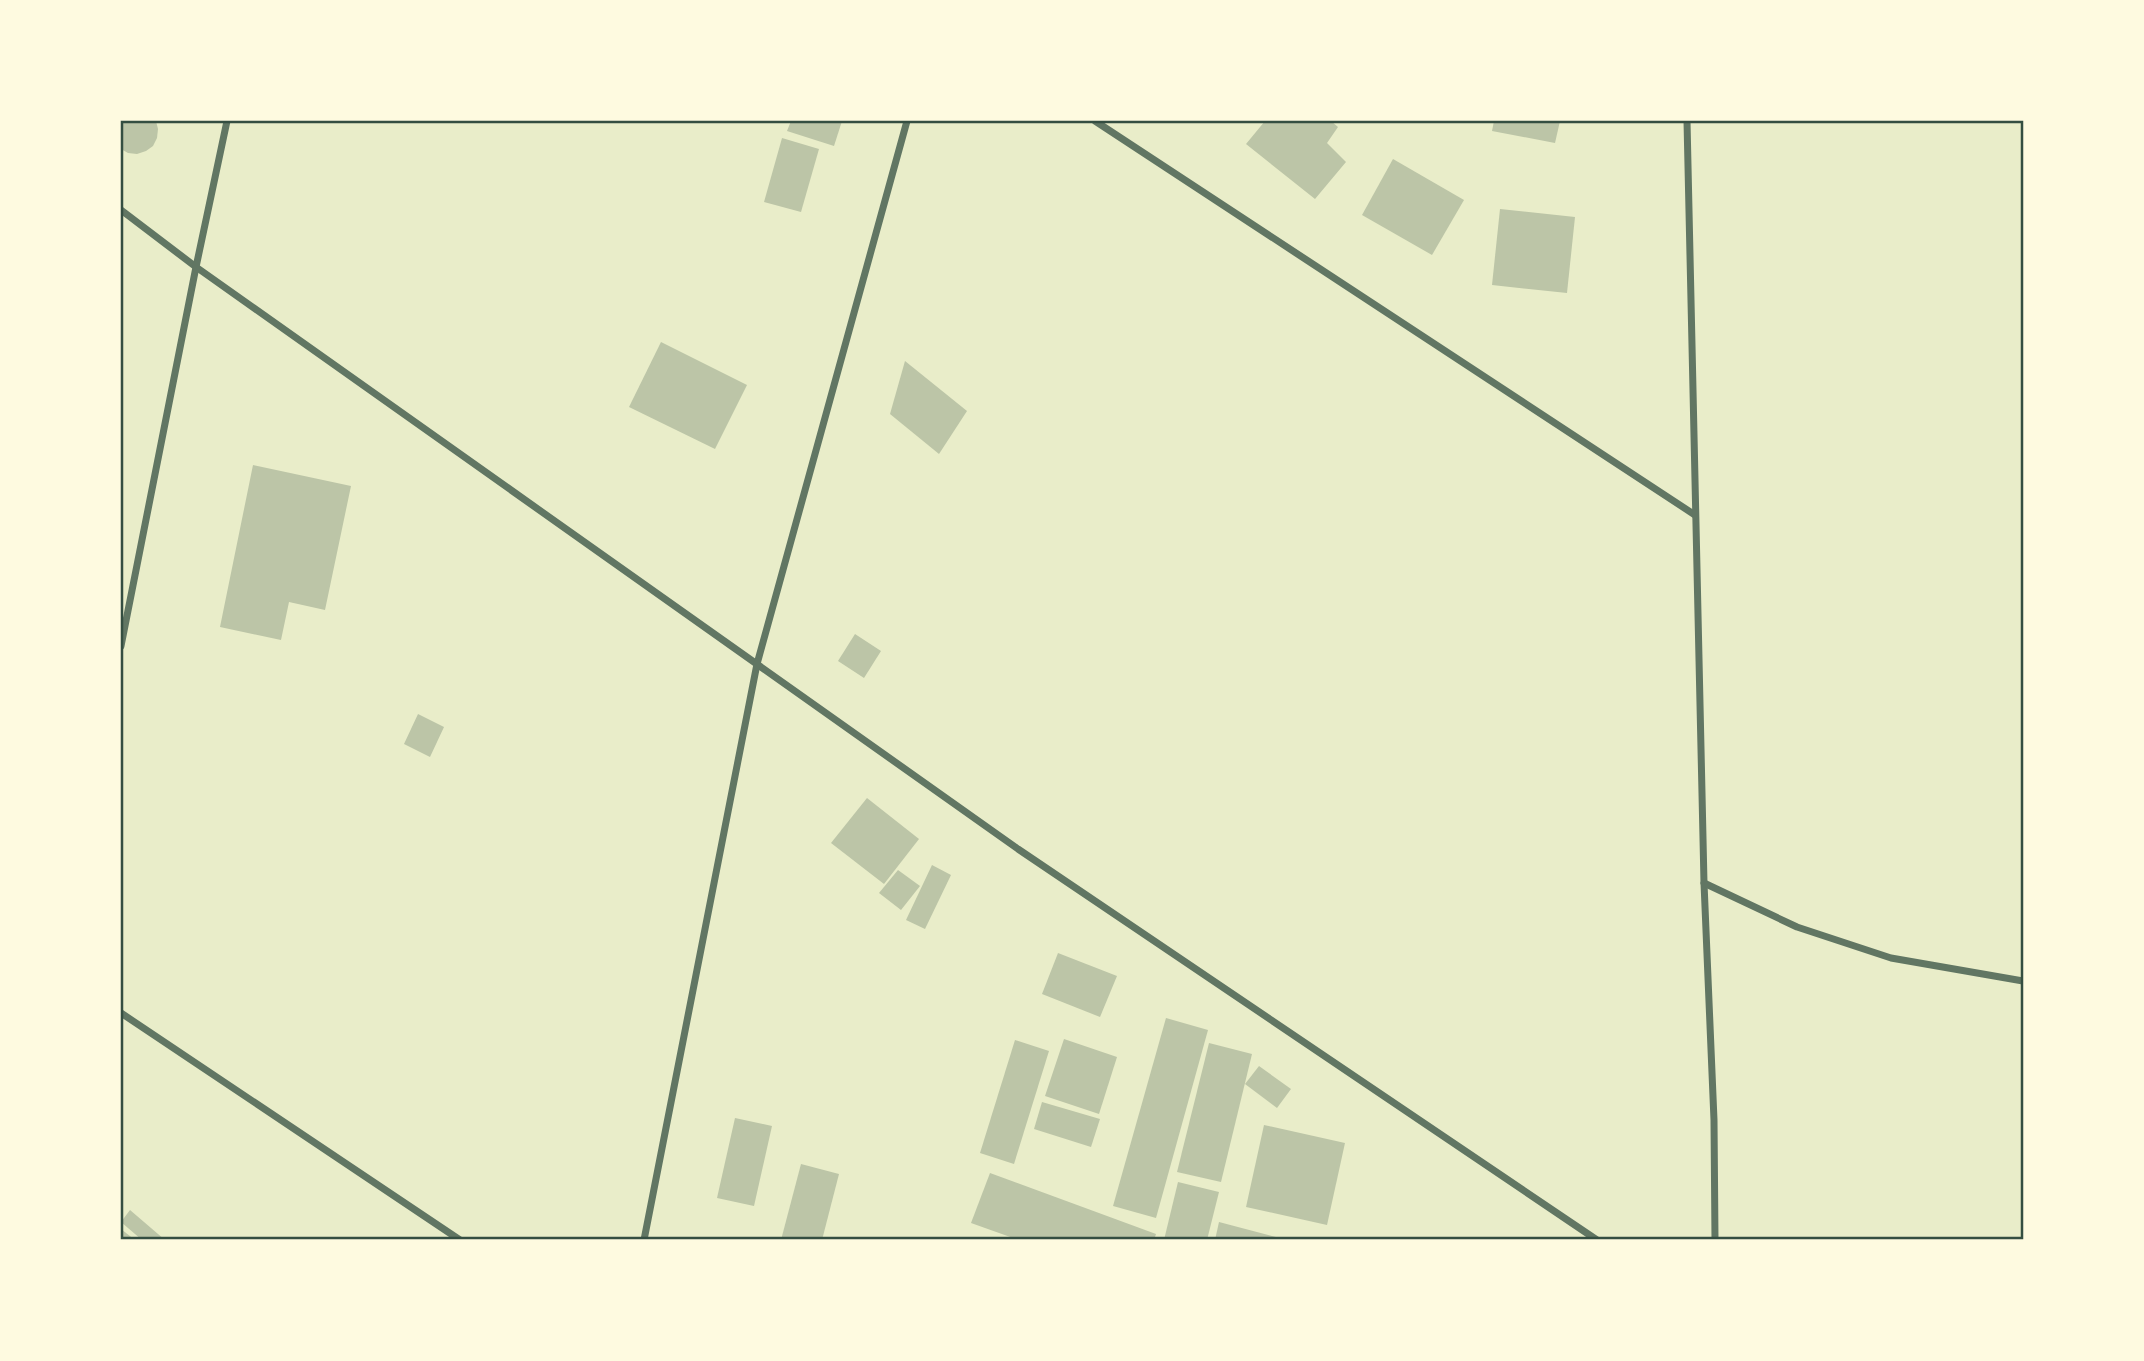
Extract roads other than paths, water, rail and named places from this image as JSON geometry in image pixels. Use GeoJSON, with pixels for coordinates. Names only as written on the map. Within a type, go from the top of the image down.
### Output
{"type":"FeatureCollection","features":[{"type":"Feature","properties":{"kind":"street"},"geometry":{"type":"LineString","coordinates":[[121,646],[227,121]]}},
{"type":"Feature","properties":{"kind":"street"},"geometry":{"type":"LineString","coordinates":[[644,1240],[757,664],[906,121]]}},
{"type":"Feature","properties":{"kind":"street"},"geometry":{"type":"LineString","coordinates":[[1095,121],[1695,515]]}},
{"type":"Feature","properties":{"kind":"street"},"geometry":{"type":"LineString","coordinates":[[1687,121],[1715,1240]]}},
{"type":"Feature","properties":{"kind":"street"},"geometry":{"type":"LineString","coordinates":[[121,210],[196,267],[1018,849],[1597,1240]]}},
{"type":"Feature","properties":{"kind":"street"},"geometry":{"type":"LineString","coordinates":[[1704,883],[1797,927],[1891,958],[2023,981]]}},
{"type":"Feature","properties":{"kind":"street"},"geometry":{"type":"LineString","coordinates":[[121,1013],[460,1240]]}}]}
